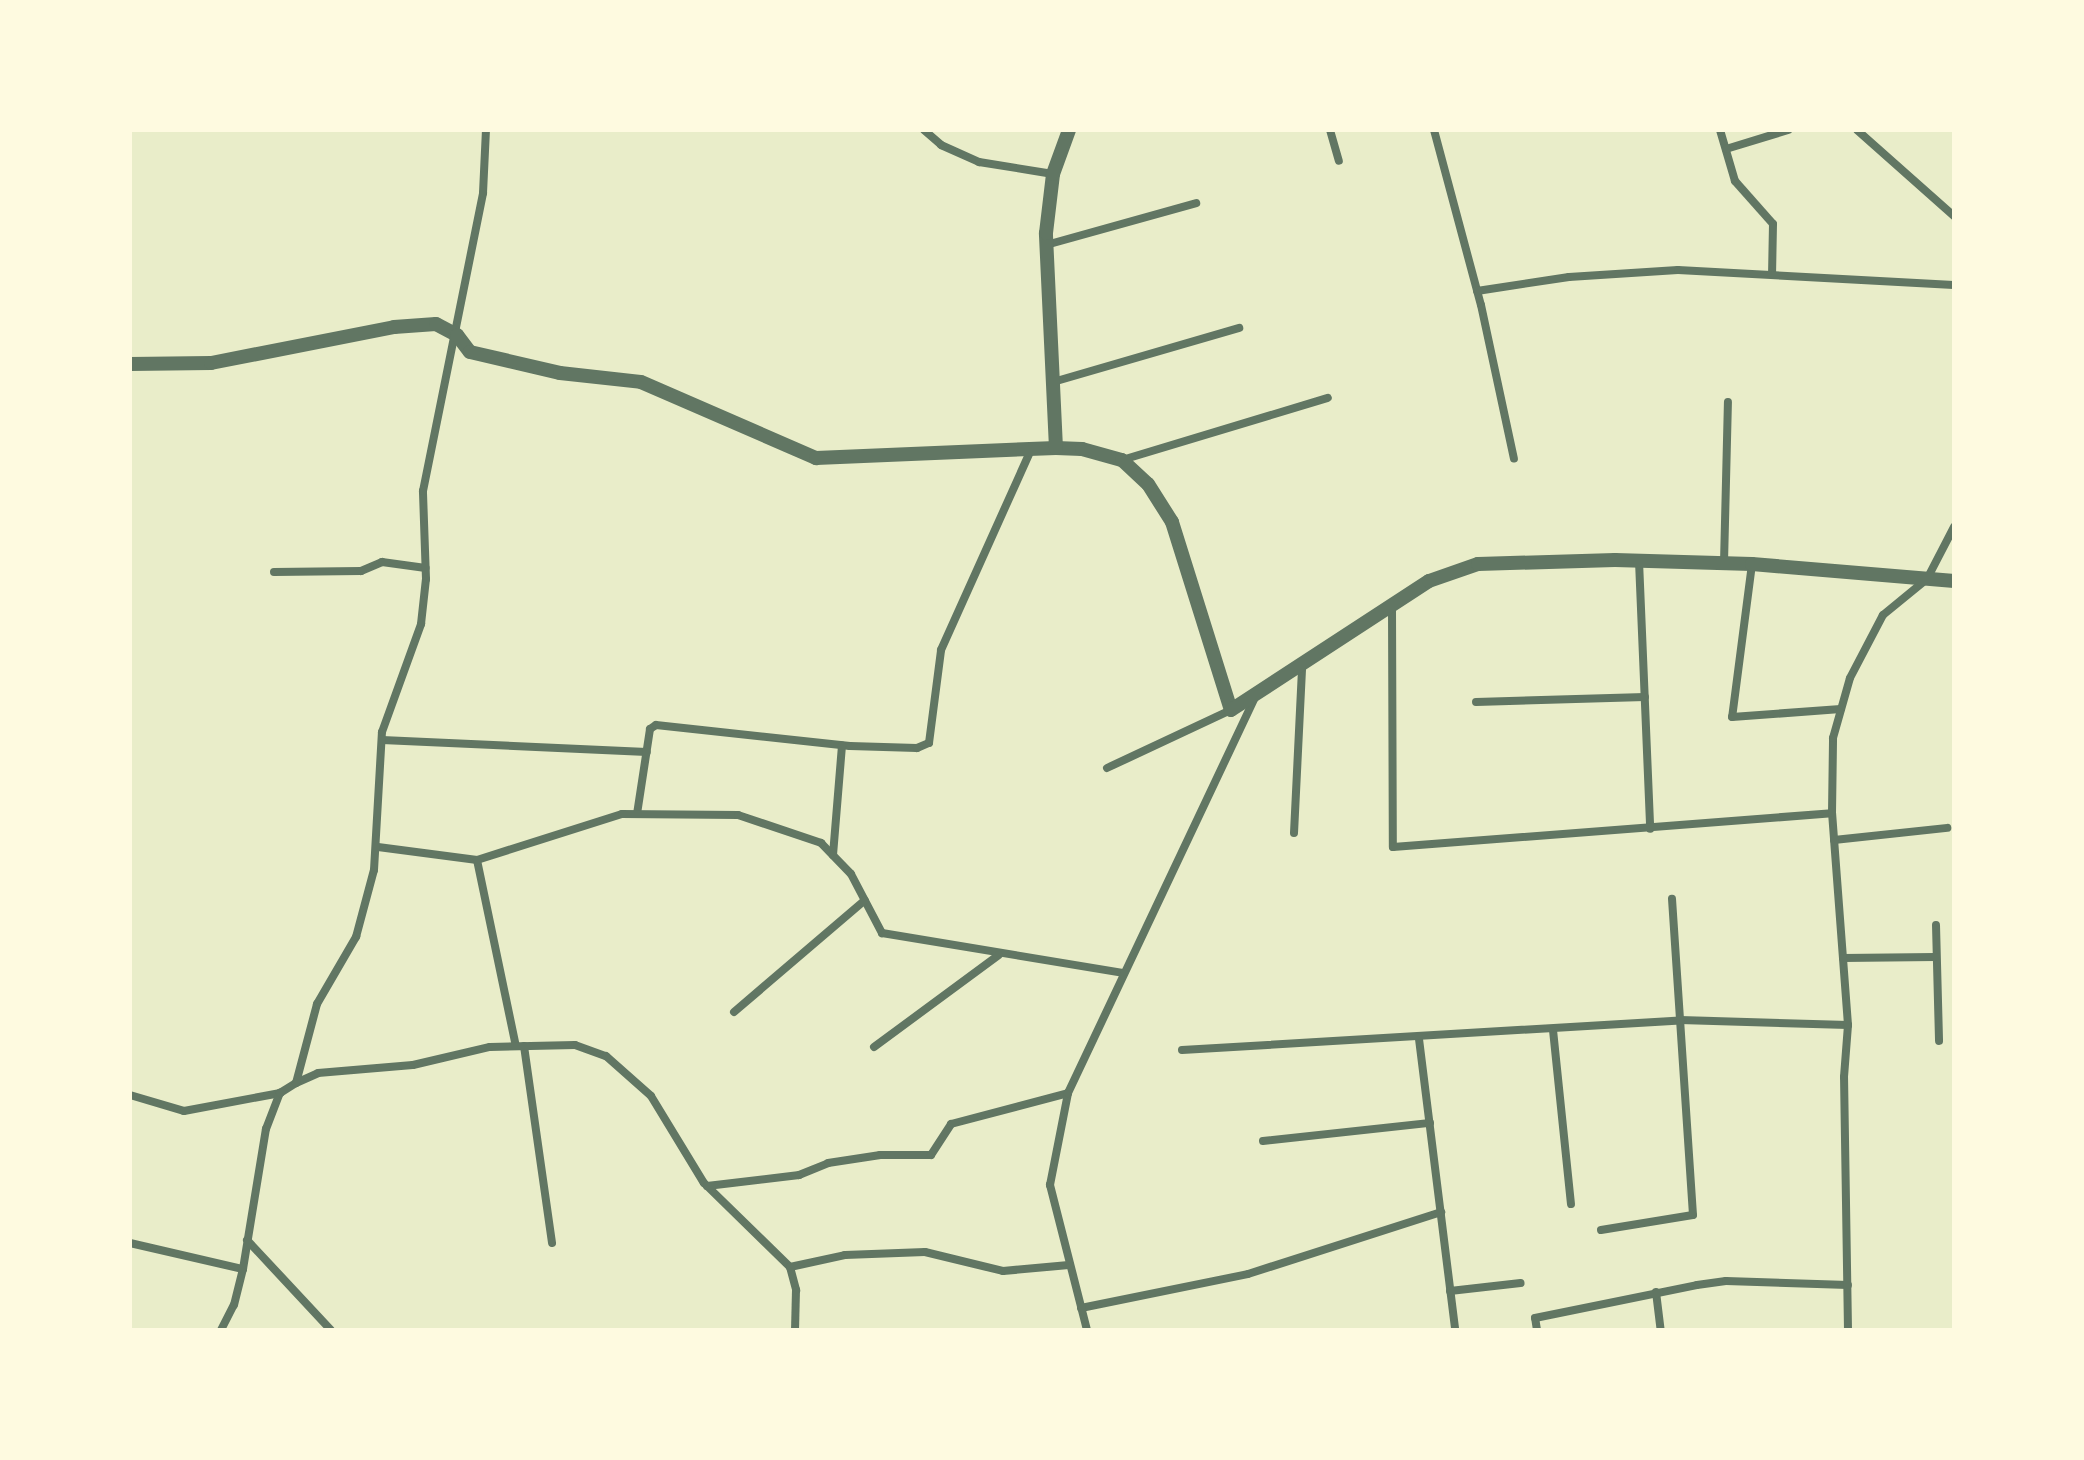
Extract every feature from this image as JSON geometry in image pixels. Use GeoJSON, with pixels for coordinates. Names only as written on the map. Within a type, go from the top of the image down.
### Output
{"type":"FeatureCollection","features":[{"type":"Feature","properties":{"kind":"street"},"geometry":{"type":"LineString","coordinates":[[296,1083],[317,1004],[356,937],[378,847],[382,740],[418,637],[426,568],[423,491],[457,335],[483,193],[486,130]]}},
{"type":"Feature","properties":{"kind":"street"},"geometry":{"type":"LineString","coordinates":[[924,130],[941,145],[979,162],[1053,174]]}},
{"type":"Feature","properties":{"kind":"street"},"geometry":{"type":"LineString","coordinates":[[1056,448],[1046,245],[1053,174],[1069,130]]}},
{"type":"Feature","properties":{"kind":"street"},"geometry":{"type":"LineString","coordinates":[[1330,130],[1339,161]]}},
{"type":"Feature","properties":{"kind":"street"},"geometry":{"type":"LineString","coordinates":[[1434,130],[1477,291],[1514,459]]}},
{"type":"Feature","properties":{"kind":"street"},"geometry":{"type":"LineString","coordinates":[[1720,130],[1745,198],[1773,224],[1772,274]]}},
{"type":"Feature","properties":{"kind":"street"},"geometry":{"type":"LineString","coordinates":[[1726,149],[1788,130]]}},
{"type":"Feature","properties":{"kind":"street"},"geometry":{"type":"LineString","coordinates":[[1857,130],[1954,216]]}},
{"type":"Feature","properties":{"kind":"street"},"geometry":{"type":"LineString","coordinates":[[1046,245],[1196,203]]}},
{"type":"Feature","properties":{"kind":"street"},"geometry":{"type":"LineString","coordinates":[[1477,291],[1569,277],[1678,270],[1954,285]]}},
{"type":"Feature","properties":{"kind":"street"},"geometry":{"type":"LineString","coordinates":[[130,364],[211,363],[394,327],[436,324],[457,335],[470,352],[641,382],[816,458],[1056,448],[1082,449],[1122,460],[1148,484],[1172,522],[1231,710]]}},
{"type":"Feature","properties":{"kind":"street"},"geometry":{"type":"LineString","coordinates":[[1053,382],[1239,328]]}},
{"type":"Feature","properties":{"kind":"street"},"geometry":{"type":"LineString","coordinates":[[1122,460],[1328,398]]}},
{"type":"Feature","properties":{"kind":"street"},"geometry":{"type":"LineString","coordinates":[[1724,563],[1728,402]]}},
{"type":"Feature","properties":{"kind":"street"},"geometry":{"type":"LineString","coordinates":[[637,814],[646,752],[656,725],[842,745],[917,748],[929,743],[941,650],[1031,450]]}},
{"type":"Feature","properties":{"kind":"street"},"geometry":{"type":"LineString","coordinates":[[1848,1330],[1844,1077],[1848,1025],[1832,813],[1833,738],[1850,678],[1883,615],[1927,579],[1954,527]]}},
{"type":"Feature","properties":{"kind":"street"},"geometry":{"type":"LineString","coordinates":[[1639,561],[1650,829]]}},
{"type":"Feature","properties":{"kind":"street"},"geometry":{"type":"LineString","coordinates":[[274,572],[361,571],[382,562],[426,568]]}},
{"type":"Feature","properties":{"kind":"street"},"geometry":{"type":"LineString","coordinates":[[1107,768],[1231,710],[1302,667],[1429,581],[1478,564],[1724,563],[1954,581]]}},
{"type":"Feature","properties":{"kind":"street"},"geometry":{"type":"LineString","coordinates":[[1752,564],[1732,717],[1841,709]]}},
{"type":"Feature","properties":{"kind":"street"},"geometry":{"type":"LineString","coordinates":[[1392,608],[1393,847],[1832,813]]}},
{"type":"Feature","properties":{"kind":"street"},"geometry":{"type":"LineString","coordinates":[[1294,833],[1302,667]]}},
{"type":"Feature","properties":{"kind":"street"},"geometry":{"type":"LineString","coordinates":[[1087,1330],[1050,1185],[1068,1093],[1256,696]]}},
{"type":"Feature","properties":{"kind":"street"},"geometry":{"type":"LineString","coordinates":[[1476,702],[1645,697]]}},
{"type":"Feature","properties":{"kind":"street"},"geometry":{"type":"LineString","coordinates":[[382,740],[646,752]]}},
{"type":"Feature","properties":{"kind":"street"},"geometry":{"type":"LineString","coordinates":[[833,855],[842,745]]}},
{"type":"Feature","properties":{"kind":"street"},"geometry":{"type":"LineString","coordinates":[[378,847],[477,860],[622,814],[738,815],[821,843],[865,900],[882,933],[999,955],[1123,973]]}},
{"type":"Feature","properties":{"kind":"street"},"geometry":{"type":"LineString","coordinates":[[1834,840],[1947,828]]}},
{"type":"Feature","properties":{"kind":"street"},"geometry":{"type":"LineString","coordinates":[[477,860],[520,1046],[552,1243]]}},
{"type":"Feature","properties":{"kind":"street"},"geometry":{"type":"LineString","coordinates":[[1601,1230],[1693,1215],[1672,899]]}},
{"type":"Feature","properties":{"kind":"street"},"geometry":{"type":"LineString","coordinates":[[734,1012],[865,900]]}},
{"type":"Feature","properties":{"kind":"street"},"geometry":{"type":"LineString","coordinates":[[1936,925],[1939,1041]]}},
{"type":"Feature","properties":{"kind":"street"},"geometry":{"type":"LineString","coordinates":[[874,1047],[999,955]]}},
{"type":"Feature","properties":{"kind":"street"},"geometry":{"type":"LineString","coordinates":[[1843,958],[1935,957]]}},
{"type":"Feature","properties":{"kind":"street"},"geometry":{"type":"LineString","coordinates":[[1182,1050],[1419,1039],[1680,1020],[1848,1025]]}},
{"type":"Feature","properties":{"kind":"street"},"geometry":{"type":"LineString","coordinates":[[1553,1030],[1571,1204]]}},
{"type":"Feature","properties":{"kind":"street"},"geometry":{"type":"LineString","coordinates":[[1419,1039],[1455,1328]]}},
{"type":"Feature","properties":{"kind":"street"},"geometry":{"type":"LineString","coordinates":[[130,1095],[184,1111],[280,1093],[318,1073],[367,1072],[520,1046],[575,1045],[606,1056],[651,1096],[707,1186],[790,1267],[796,1290],[795,1330]]}},
{"type":"Feature","properties":{"kind":"street"},"geometry":{"type":"LineString","coordinates":[[221,1330],[234,1305],[243,1269],[266,1129],[280,1093]]}},
{"type":"Feature","properties":{"kind":"street"},"geometry":{"type":"LineString","coordinates":[[707,1186],[799,1175],[828,1163],[880,1155],[931,1155],[951,1124],[1068,1093]]}},
{"type":"Feature","properties":{"kind":"street"},"geometry":{"type":"LineString","coordinates":[[1263,1141],[1430,1123]]}},
{"type":"Feature","properties":{"kind":"street"},"geometry":{"type":"LineString","coordinates":[[1081,1308],[1248,1274],[1441,1212]]}},
{"type":"Feature","properties":{"kind":"street"},"geometry":{"type":"LineString","coordinates":[[247,1240],[331,1330]]}},
{"type":"Feature","properties":{"kind":"street"},"geometry":{"type":"LineString","coordinates":[[130,1243],[243,1269]]}},
{"type":"Feature","properties":{"kind":"street"},"geometry":{"type":"LineString","coordinates":[[790,1267],[845,1255],[925,1252],[1003,1271],[1069,1265]]}},
{"type":"Feature","properties":{"kind":"street"},"geometry":{"type":"LineString","coordinates":[[1537,1330],[1535,1318],[1656,1292],[1726,1281],[1848,1285]]}},
{"type":"Feature","properties":{"kind":"street"},"geometry":{"type":"LineString","coordinates":[[1450,1291],[1521,1283]]}},
{"type":"Feature","properties":{"kind":"street"},"geometry":{"type":"LineString","coordinates":[[1656,1292],[1661,1330]]}}]}
